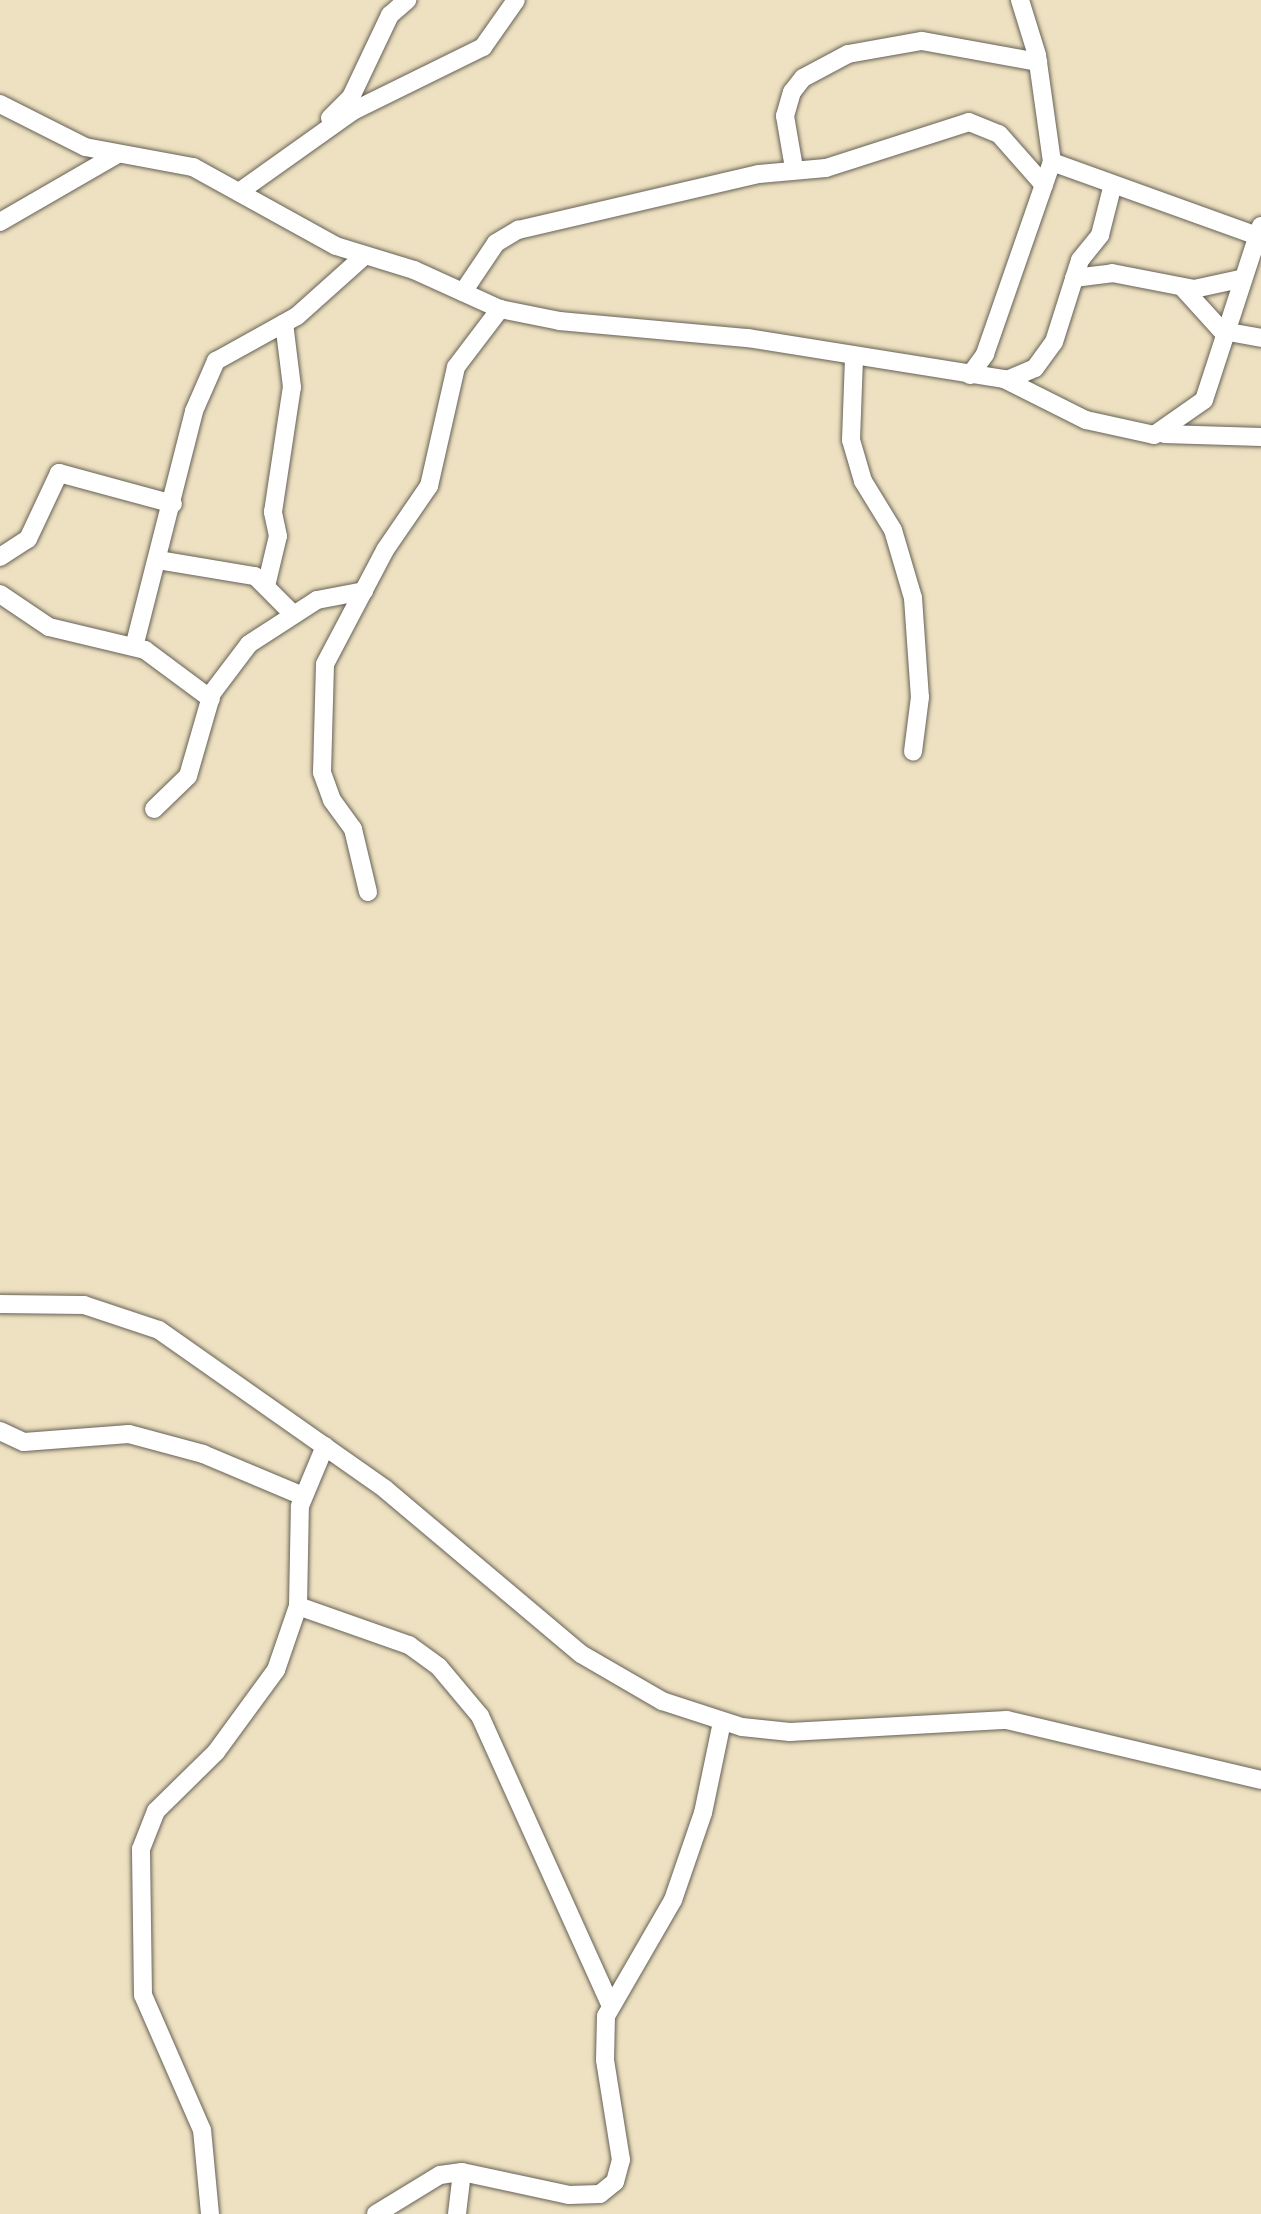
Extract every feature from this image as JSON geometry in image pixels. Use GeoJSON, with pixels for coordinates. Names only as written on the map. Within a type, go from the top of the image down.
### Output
{"type":"FeatureCollection","features":[{"type":"Feature","properties":{"kind":"street"},"geometry":{"type":"LineString","coordinates":[[306,144],[351,96],[390,15],[407,0]]}},
{"type":"Feature","properties":{"kind":"street"},"geometry":{"type":"LineString","coordinates":[[239,192],[397,86],[483,47],[516,0]]}},
{"type":"Feature","properties":{"kind":"street"},"geometry":{"type":"LineString","coordinates":[[970,375],[985,354],[1052,162],[1038,62],[1020,0]]}},
{"type":"Feature","properties":{"kind":"street"},"geometry":{"type":"LineString","coordinates":[[794,168],[785,116],[792,92],[802,78],[848,54],[922,41],[1038,62]]}},
{"type":"Feature","properties":{"kind":"street"},"geometry":{"type":"LineString","coordinates":[[0,104],[62,138],[118,154],[179,163],[364,256],[500,309],[560,322],[748,338],[1007,380],[1086,420],[1164,434],[1261,438]]}},
{"type":"Feature","properties":{"kind":"street"},"geometry":{"type":"LineString","coordinates":[[463,292],[496,243],[518,230],[794,168],[826,168],[847,157],[977,123],[1005,140],[1044,185]]}},
{"type":"Feature","properties":{"kind":"street"},"geometry":{"type":"LineString","coordinates":[[0,222],[118,154]]}},
{"type":"Feature","properties":{"kind":"street"},"geometry":{"type":"LineString","coordinates":[[1052,162],[1257,242],[1240,278],[1204,400],[1164,434]]}},
{"type":"Feature","properties":{"kind":"street"},"geometry":{"type":"LineString","coordinates":[[1007,380],[1035,368],[1054,342],[1074,278],[1100,235],[1112,188]]}},
{"type":"Feature","properties":{"kind":"street"},"geometry":{"type":"LineString","coordinates":[[134,646],[194,411],[216,361],[284,323],[364,256]]}},
{"type":"Feature","properties":{"kind":"street"},"geometry":{"type":"LineString","coordinates":[[1074,278],[1112,274],[1182,287],[1240,278]]}},
{"type":"Feature","properties":{"kind":"street"},"geometry":{"type":"LineString","coordinates":[[1182,287],[1223,331],[1261,338]]}},
{"type":"Feature","properties":{"kind":"street"},"geometry":{"type":"LineString","coordinates":[[368,892],[353,830],[324,784],[320,739],[325,664],[435,472],[446,390],[456,367],[500,309]]}},
{"type":"Feature","properties":{"kind":"street"},"geometry":{"type":"LineString","coordinates":[[267,582],[278,536],[274,512],[292,387],[284,323]]}},
{"type":"Feature","properties":{"kind":"street"},"geometry":{"type":"LineString","coordinates":[[854,358],[851,440],[862,481],[893,530],[913,598],[920,697],[913,752]]}},
{"type":"Feature","properties":{"kind":"street"},"geometry":{"type":"LineString","coordinates":[[0,557],[28,539],[60,473],[173,504]]}},
{"type":"Feature","properties":{"kind":"street"},"geometry":{"type":"LineString","coordinates":[[158,560],[238,570],[267,582],[292,613]]}},
{"type":"Feature","properties":{"kind":"street"},"geometry":{"type":"LineString","coordinates":[[154,809],[183,784],[196,762],[210,699],[249,644],[292,613],[328,597],[364,591]]}},
{"type":"Feature","properties":{"kind":"street"},"geometry":{"type":"LineString","coordinates":[[0,594],[50,626],[134,646],[210,699]]}},
{"type":"Feature","properties":{"kind":"street"},"geometry":{"type":"LineString","coordinates":[[0,1304],[84,1305],[159,1330],[325,1446],[582,1654],[662,1702],[722,1722],[790,1732],[1007,1720],[1261,1780]]}},
{"type":"Feature","properties":{"kind":"street"},"geometry":{"type":"LineString","coordinates":[[0,1432],[24,1442],[130,1434],[203,1454],[302,1496]]}},
{"type":"Feature","properties":{"kind":"street"},"geometry":{"type":"LineString","coordinates":[[210,2214],[202,2130],[143,1994],[141,1849],[156,1811],[226,1740],[276,1670],[298,1606],[302,1496],[325,1446]]}},
{"type":"Feature","properties":{"kind":"street"},"geometry":{"type":"LineString","coordinates":[[298,1606],[409,1645],[438,1666],[480,1716],[610,2004]]}},
{"type":"Feature","properties":{"kind":"street"},"geometry":{"type":"LineString","coordinates":[[376,2214],[414,2186],[462,2172],[569,2195],[609,2190],[620,2160],[603,2039],[610,2004],[673,1900],[703,1813],[722,1722]]}},
{"type":"Feature","properties":{"kind":"street"},"geometry":{"type":"LineString","coordinates":[[457,2214],[462,2172]]}}]}
